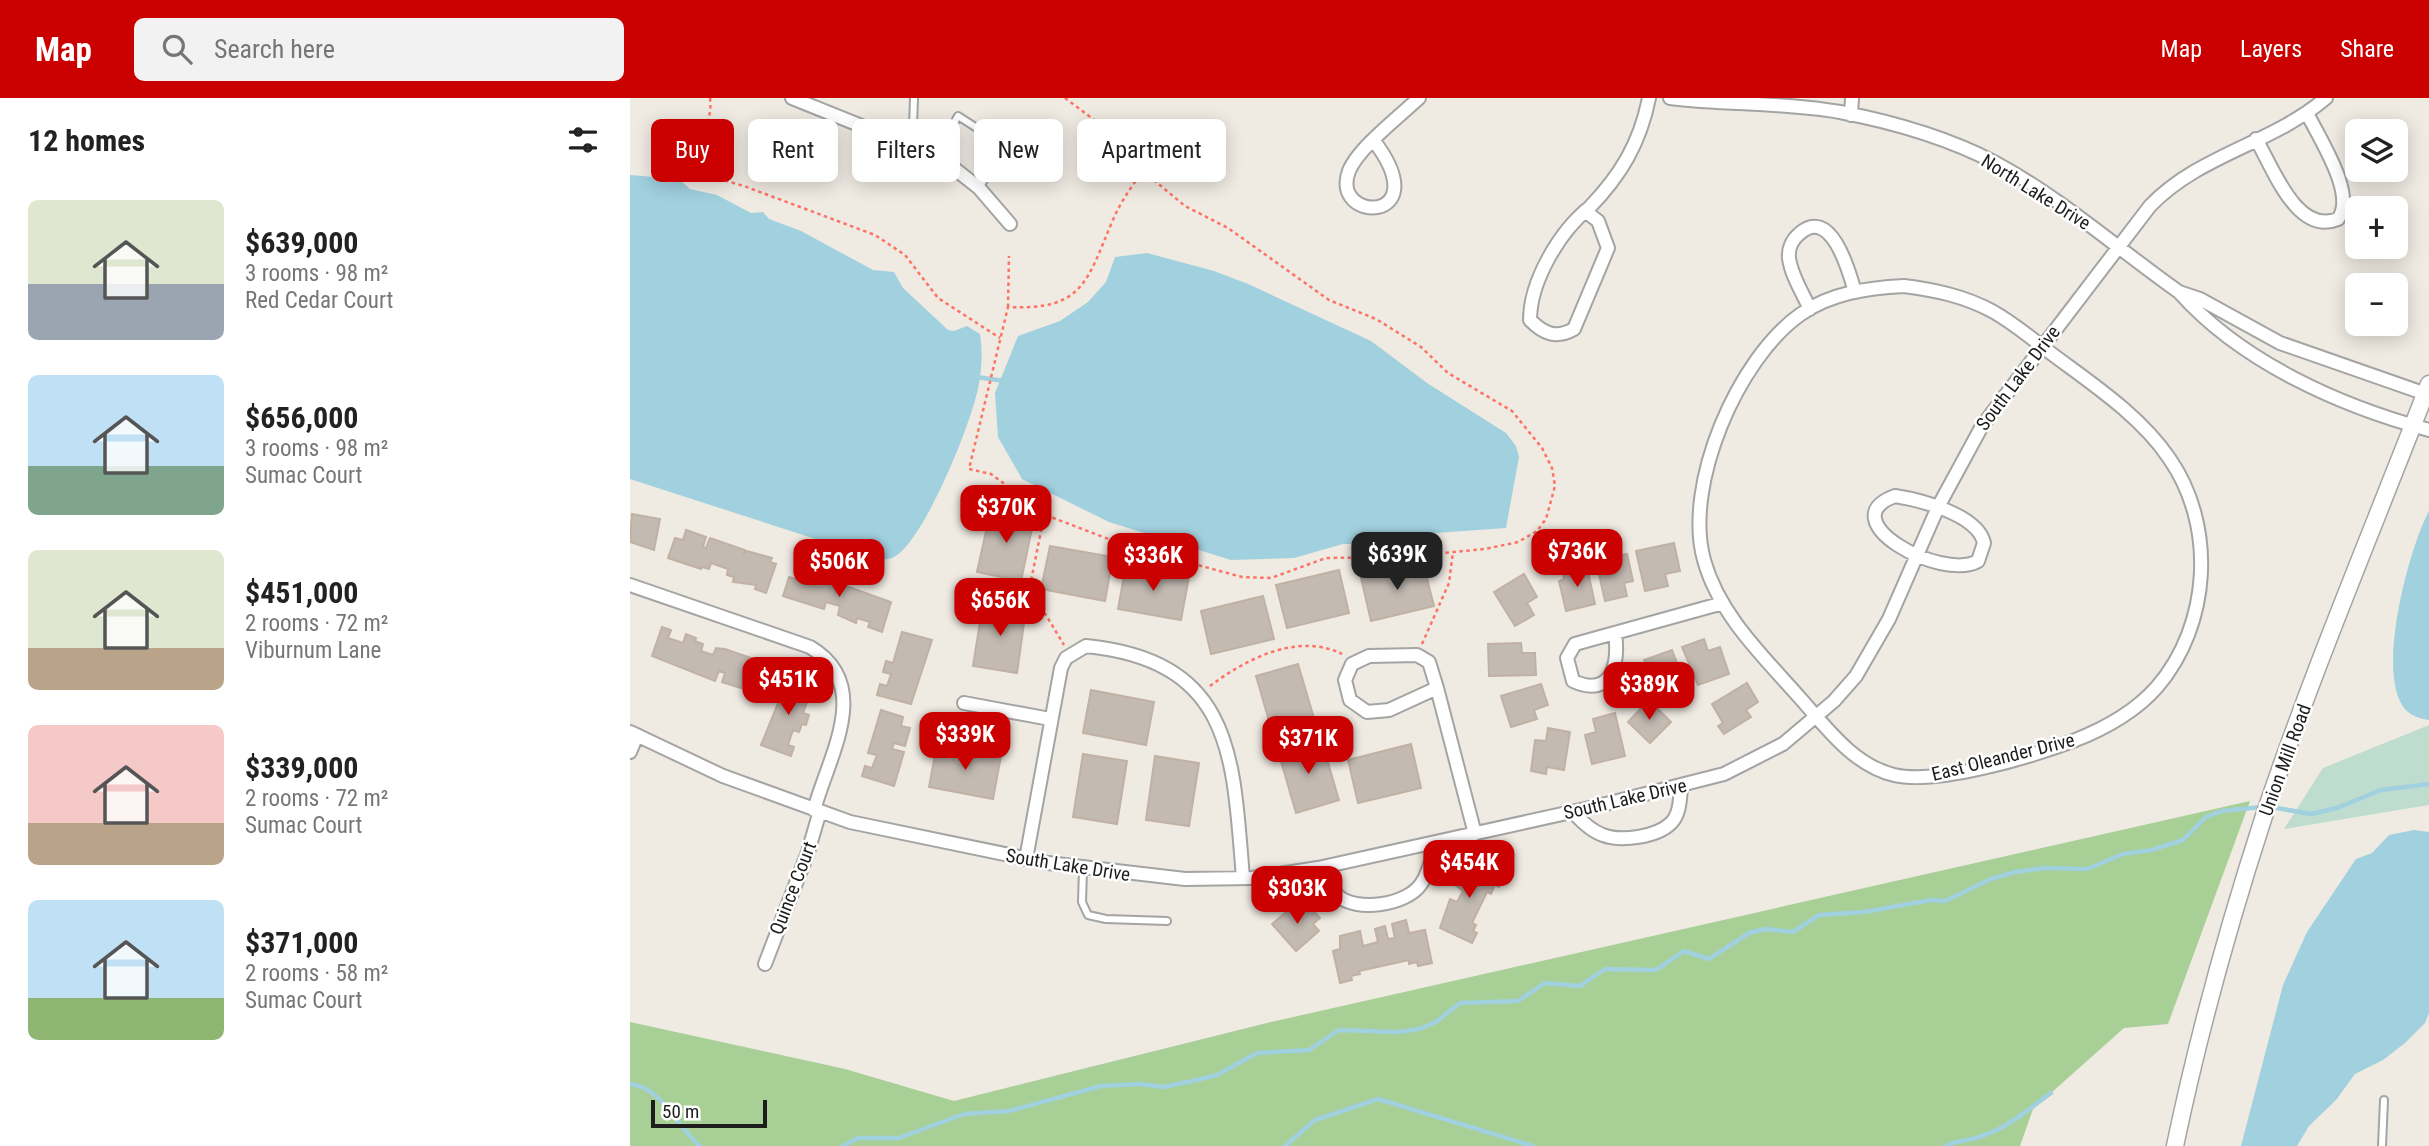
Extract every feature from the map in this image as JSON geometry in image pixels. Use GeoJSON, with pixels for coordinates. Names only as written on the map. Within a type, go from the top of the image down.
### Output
{"type":"FeatureCollection","features":[{"type":"Feature","properties":{"kind":"street"},"geometry":{"type":"LineString","coordinates":[[792,98],[852,122]]}},
{"type":"Feature","properties":{"kind":"street"},"geometry":{"type":"LineString","coordinates":[[1374,141],[1389,161],[1396,188],[1390,202],[1377,208],[1365,208],[1352,200],[1346,185],[1349,170],[1374,141],[1419,98]]}},
{"type":"Feature","properties":{"kind":"street"},"geometry":{"type":"LineString","coordinates":[[1585,211],[1598,221],[1608,248],[1574,329],[1561,336],[1541,332],[1530,320],[1530,305],[1553,250],[1571,223],[1610,186],[1632,154],[1649,98]]}},
{"type":"Feature","properties":{"kind":"street","name":"North Lake Drive"},"geometry":{"type":"LineString","coordinates":[[1670,98],[1811,108],[1851,115],[1936,137],[1996,163],[2052,198],[2120,247],[2179,292],[2196,311],[2286,374],[2362,408],[2429,430]]}},
{"type":"Feature","properties":{"kind":"street"},"geometry":{"type":"LineString","coordinates":[[1851,115],[1852,98]]}},
{"type":"Feature","properties":{"kind":"street","name":"South Lake Drive"},"geometry":{"type":"LineString","coordinates":[[634,734],[723,776],[817,811],[882,830],[1083,869],[1185,879],[1243,878],[1318,868],[1681,787],[1754,762],[1783,744],[1856,676],[1874,648],[1938,507],[1982,426],[2150,206],[2179,178],[2307,113],[2326,98]]}},
{"type":"Feature","properties":{"kind":"street"},"geometry":{"type":"LineString","coordinates":[[2256,139],[2301,214],[2315,222],[2338,219],[2345,206],[2344,191],[2307,113]]}},
{"type":"Feature","properties":{"kind":"street"},"geometry":{"type":"LineString","coordinates":[[960,174],[979,188],[1010,224]]}},
{"type":"Feature","properties":{"kind":"street"},"geometry":{"type":"LineString","coordinates":[[1810,309],[1789,261],[1789,250],[1801,232],[1811,227],[1822,228],[1836,241],[1855,292]]}},
{"type":"Feature","properties":{"kind":"street","name":"East Oleander Drive"},"geometry":{"type":"LineString","coordinates":[[1903,286],[1944,292],[1994,312],[2139,424],[2168,456],[2189,495],[2200,537],[2199,598],[2187,637],[2167,674],[2139,704],[2084,737],[1996,763],[1934,777],[1916,778],[1880,771],[1852,752],[1754,646],[1723,603],[1710,578],[1699,539],[1698,518],[1705,474],[1731,408],[1753,365],[1782,330],[1810,309],[1839,295],[1855,292],[1903,286]]}},
{"type":"Feature","properties":{"kind":"street","name":"North Lake Drive"},"geometry":{"type":"LineString","coordinates":[[2179,292],[2200,299],[2280,343],[2428,391]]}},
{"type":"Feature","properties":{"kind":"street","name":"Union Mill Road"},"geometry":{"type":"LineString","coordinates":[[2175,1146],[2196,1045],[2264,817],[2370,529],[2428,391]]}},
{"type":"Feature","properties":{"kind":"street"},"geometry":{"type":"LineString","coordinates":[[1895,496],[1938,507],[1977,527],[1982,534],[1982,552],[1978,561],[1958,568],[1917,555],[1881,533],[1875,524],[1874,515],[1878,506],[1895,496]]}},
{"type":"Feature","properties":{"kind":"street","name":"Quince Court"},"geometry":{"type":"LineString","coordinates":[[630,584],[810,647],[834,664],[844,688],[844,715],[808,852],[765,964]]}},
{"type":"Feature","properties":{"kind":"street"},"geometry":{"type":"LineString","coordinates":[[1615,633],[1618,659],[1614,672],[1605,681],[1594,684],[1584,686],[1573,681],[1567,667],[1570,650],[1575,643],[1723,603]]}},
{"type":"Feature","properties":{"kind":"street"},"geometry":{"type":"LineString","coordinates":[[1026,859],[1060,668],[1070,655],[1086,646],[1128,654],[1158,666],[1198,695],[1217,720],[1230,752],[1243,878]]}},
{"type":"Feature","properties":{"kind":"street"},"geometry":{"type":"LineString","coordinates":[[1437,688],[1389,710],[1367,712],[1350,700],[1345,680],[1352,664],[1369,656],[1417,655],[1429,662],[1437,688],[1475,834]]}},
{"type":"Feature","properties":{"kind":"street"},"geometry":{"type":"LineString","coordinates":[[964,703],[1050,719]]}},
{"type":"Feature","properties":{"kind":"street"},"geometry":{"type":"LineString","coordinates":[[630,752],[634,734]]}},
{"type":"Feature","properties":{"kind":"street"},"geometry":{"type":"LineString","coordinates":[[1573,812],[1601,835],[1614,838],[1644,835],[1670,825],[1676,816],[1681,787]]}},
{"type":"Feature","properties":{"kind":"street"},"geometry":{"type":"LineString","coordinates":[[1318,868],[1338,896],[1350,903],[1365,905],[1396,900],[1421,886],[1436,843]]}},
{"type":"Feature","properties":{"kind":"lane"},"geometry":{"type":"LineString","coordinates":[[913,119],[914,98]]}},
{"type":"Feature","properties":{"kind":"lane"},"geometry":{"type":"LineString","coordinates":[[956,119],[958,116],[1005,146],[979,188]]}},
{"type":"Feature","properties":{"kind":"lane"},"geometry":{"type":"LineString","coordinates":[[1083,869],[1082,902],[1088,915],[1106,919],[1167,921]]}},
{"type":"Feature","properties":{"kind":"lane"},"geometry":{"type":"LineString","coordinates":[[2382,1146],[2384,1100]]}},
{"type":"Feature","properties":{"kind":"path"},"geometry":{"type":"LineString","coordinates":[[710,98],[710,119],[695,160],[698,173],[744,186],[875,234],[905,255],[938,298],[1000,338]]}},
{"type":"Feature","properties":{"kind":"path"},"geometry":{"type":"LineString","coordinates":[[1065,98],[1093,119]]}},
{"type":"Feature","properties":{"kind":"path"},"geometry":{"type":"LineString","coordinates":[[1007,307],[1055,304],[1085,285],[1125,194],[1134,182]]}},
{"type":"Feature","properties":{"kind":"path"},"geometry":{"type":"LineString","coordinates":[[1009,256],[1007,307],[969,469],[991,474],[1048,516],[1124,545],[1242,577],[1271,578],[1326,558],[1401,557],[1485,550],[1518,542],[1537,531],[1546,519],[1555,486],[1552,468],[1524,425],[1511,411],[1448,373],[1421,347],[1376,320],[1329,300],[1228,228],[1185,206],[1156,182]]}},
{"type":"Feature","properties":{"kind":"path"},"geometry":{"type":"LineString","coordinates":[[1048,516],[1041,531],[1029,591],[1031,599],[1046,615],[1070,655]]}},
{"type":"Feature","properties":{"kind":"path"},"geometry":{"type":"LineString","coordinates":[[1417,655],[1449,583],[1453,552]]}},
{"type":"Feature","properties":{"kind":"path"},"geometry":{"type":"LineString","coordinates":[[1198,695],[1238,667],[1281,649],[1306,646],[1330,648],[1358,662]]}},
{"type":"Feature","properties":{"kind":"green space"},"geometry":{"type":"Polygon","coordinates":[[[2429,725],[2429,805],[2284,829],[2323,768],[2429,725]]]}},
{"type":"Feature","properties":{"kind":"green space"},"geometry":{"type":"Polygon","coordinates":[[[2250,801],[2168,1024],[2124,1028],[2033,1109],[2020,1146],[630,1146],[630,1022],[845,1069],[954,1101],[1267,1023],[2250,801]]]}},
{"type":"Feature","properties":{"kind":"water"},"geometry":{"type":"Polygon","coordinates":[[[630,175],[651,177],[651,182],[682,182],[690,189],[717,195],[751,213],[763,212],[769,219],[801,231],[873,270],[894,272],[903,288],[948,330],[954,331],[967,326],[980,334],[980,377],[970,418],[934,503],[906,546],[894,557],[884,559],[868,556],[630,479],[630,175]]]}},
{"type":"Feature","properties":{"kind":"water"},"geometry":{"type":"Polygon","coordinates":[[[1147,253],[1214,271],[1248,284],[1371,341],[1427,383],[1506,433],[1516,446],[1519,457],[1506,528],[1436,533],[1387,544],[1343,544],[1294,558],[1231,560],[1109,522],[1022,479],[998,437],[995,393],[1018,336],[1060,321],[1088,302],[1106,282],[1115,257],[1147,253]]]}},
{"type":"Feature","properties":{"kind":"water"},"geometry":{"type":"Polygon","coordinates":[[[2429,511],[2429,720],[2416,717],[2405,709],[2397,692],[2393,668],[2398,611],[2413,553],[2429,511]]]}},
{"type":"Feature","properties":{"kind":"water"},"geometry":{"type":"Polygon","coordinates":[[[2414,830],[2429,832],[2429,1013],[2425,1023],[2383,1060],[2355,1074],[2336,1100],[2309,1126],[2297,1146],[2241,1146],[2283,985],[2307,932],[2356,859],[2372,853],[2389,835],[2414,830]]]}},
{"type":"Feature","properties":{"kind":"building"},"geometry":{"type":"Polygon","coordinates":[[[991,509],[1034,519],[1021,581],[977,572],[991,509]]]}},
{"type":"Feature","properties":{"kind":"building"},"geometry":{"type":"Polygon","coordinates":[[[632,514],[660,519],[654,550],[630,542],[632,514]]]}},
{"type":"Feature","properties":{"kind":"building"},"geometry":{"type":"Polygon","coordinates":[[[686,530],[706,537],[703,547],[706,548],[710,538],[745,550],[744,553],[747,551],[772,558],[770,562],[776,564],[766,593],[755,589],[756,585],[733,582],[734,577],[727,575],[728,569],[711,563],[709,569],[701,569],[668,558],[675,538],[683,540],[686,530]]]}},
{"type":"Feature","properties":{"kind":"building"},"geometry":{"type":"Polygon","coordinates":[[[1674,543],[1680,571],[1665,574],[1668,586],[1645,591],[1636,551],[1674,543]]]}},
{"type":"Feature","properties":{"kind":"building"},"geometry":{"type":"Polygon","coordinates":[[[1050,546],[1113,557],[1105,601],[1041,589],[1050,546]]]}},
{"type":"Feature","properties":{"kind":"building"},"geometry":{"type":"Polygon","coordinates":[[[1627,554],[1633,581],[1624,583],[1627,596],[1605,601],[1596,561],[1627,554]]]}},
{"type":"Feature","properties":{"kind":"building"},"geometry":{"type":"Polygon","coordinates":[[[1423,563],[1434,606],[1371,621],[1361,578],[1423,563]]]}},
{"type":"Feature","properties":{"kind":"building"},"geometry":{"type":"Polygon","coordinates":[[[1126,565],[1189,577],[1181,620],[1118,609],[1126,565]]]}},
{"type":"Feature","properties":{"kind":"building"},"geometry":{"type":"Polygon","coordinates":[[[1587,567],[1595,604],[1566,611],[1559,581],[1564,579],[1563,572],[1587,567]]]}},
{"type":"Feature","properties":{"kind":"building"},"geometry":{"type":"Polygon","coordinates":[[[799,570],[818,576],[815,586],[820,587],[824,578],[891,602],[882,632],[868,627],[870,622],[857,618],[856,623],[838,615],[840,606],[826,602],[824,609],[783,596],[789,577],[796,579],[799,570]]]}},
{"type":"Feature","properties":{"kind":"building"},"geometry":{"type":"Polygon","coordinates":[[[1339,570],[1349,613],[1287,628],[1276,585],[1339,570]]]}},
{"type":"Feature","properties":{"kind":"building"},"geometry":{"type":"Polygon","coordinates":[[[1524,574],[1537,597],[1527,603],[1534,615],[1515,626],[1494,592],[1524,574]]]}},
{"type":"Feature","properties":{"kind":"building"},"geometry":{"type":"Polygon","coordinates":[[[1263,596],[1274,639],[1211,654],[1201,611],[1263,596]]]}},
{"type":"Feature","properties":{"kind":"building"},"geometry":{"type":"Polygon","coordinates":[[[983,603],[1026,609],[1017,673],[973,666],[983,603]]]}},
{"type":"Feature","properties":{"kind":"building"},"geometry":{"type":"Polygon","coordinates":[[[662,627],[671,630],[668,638],[683,643],[686,634],[696,638],[695,641],[703,644],[701,651],[713,655],[716,648],[725,649],[760,661],[752,682],[744,679],[741,688],[722,682],[725,673],[719,671],[715,681],[652,656],[662,627]]]}},
{"type":"Feature","properties":{"kind":"building"},"geometry":{"type":"Polygon","coordinates":[[[902,632],[932,640],[911,704],[877,695],[880,684],[887,686],[891,674],[883,672],[886,661],[893,663],[902,632]]]}},
{"type":"Feature","properties":{"kind":"building"},"geometry":{"type":"Polygon","coordinates":[[[1704,639],[1708,651],[1720,647],[1729,674],[1698,685],[1682,647],[1704,639]]]}},
{"type":"Feature","properties":{"kind":"building"},"geometry":{"type":"Polygon","coordinates":[[[1521,643],[1522,653],[1535,653],[1536,675],[1489,676],[1488,644],[1521,643]]]}},
{"type":"Feature","properties":{"kind":"building"},"geometry":{"type":"Polygon","coordinates":[[[1672,650],[1683,679],[1655,689],[1644,660],[1672,650]]]}},
{"type":"Feature","properties":{"kind":"building"},"geometry":{"type":"Polygon","coordinates":[[[1298,664],[1316,725],[1274,738],[1256,676],[1298,664]]]}},
{"type":"Feature","properties":{"kind":"building"},"geometry":{"type":"Polygon","coordinates":[[[787,681],[818,691],[814,701],[808,699],[803,713],[809,715],[806,725],[802,724],[799,732],[793,730],[788,745],[794,747],[791,756],[761,745],[787,681]]]}},
{"type":"Feature","properties":{"kind":"building"},"geometry":{"type":"Polygon","coordinates":[[[1747,683],[1758,702],[1746,710],[1751,717],[1724,734],[1718,726],[1723,723],[1712,704],[1747,683]]]}},
{"type":"Feature","properties":{"kind":"building"},"geometry":{"type":"Polygon","coordinates":[[[1541,684],[1548,705],[1534,710],[1537,719],[1511,727],[1501,696],[1541,684]]]}},
{"type":"Feature","properties":{"kind":"building"},"geometry":{"type":"Polygon","coordinates":[[[1091,690],[1154,702],[1146,745],[1083,733],[1091,690]]]}},
{"type":"Feature","properties":{"kind":"building"},"geometry":{"type":"Polygon","coordinates":[[[1649,700],[1671,722],[1650,743],[1628,722],[1649,700]]]}},
{"type":"Feature","properties":{"kind":"building"},"geometry":{"type":"Polygon","coordinates":[[[881,710],[903,717],[901,726],[910,728],[905,746],[894,743],[892,749],[904,752],[894,786],[862,776],[865,766],[872,768],[877,755],[868,753],[881,710]]]}},
{"type":"Feature","properties":{"kind":"building"},"geometry":{"type":"Polygon","coordinates":[[[1615,713],[1625,756],[1592,764],[1585,735],[1596,732],[1593,719],[1615,713]]]}},
{"type":"Feature","properties":{"kind":"building"},"geometry":{"type":"Polygon","coordinates":[[[1548,728],[1570,732],[1564,770],[1547,767],[1546,774],[1531,771],[1535,740],[1546,741],[1548,728]]]}},
{"type":"Feature","properties":{"kind":"building"},"geometry":{"type":"Polygon","coordinates":[[[1321,739],[1339,800],[1296,813],[1278,751],[1321,739]]]}},
{"type":"Feature","properties":{"kind":"building"},"geometry":{"type":"Polygon","coordinates":[[[937,744],[1001,756],[993,799],[929,787],[937,744]]]}},
{"type":"Feature","properties":{"kind":"building"},"geometry":{"type":"Polygon","coordinates":[[[1411,744],[1421,788],[1358,803],[1348,760],[1411,744]]]}},
{"type":"Feature","properties":{"kind":"building"},"geometry":{"type":"Polygon","coordinates":[[[1083,754],[1127,761],[1117,824],[1073,817],[1083,754]]]}},
{"type":"Feature","properties":{"kind":"building"},"geometry":{"type":"Polygon","coordinates":[[[1155,756],[1199,763],[1189,826],[1146,820],[1155,756]]]}},
{"type":"Feature","properties":{"kind":"building"},"geometry":{"type":"Polygon","coordinates":[[[1477,864],[1504,877],[1499,887],[1495,885],[1491,894],[1487,892],[1472,923],[1476,925],[1473,931],[1477,933],[1472,943],[1440,928],[1450,899],[1457,902],[1463,891],[1451,882],[1460,865],[1474,869],[1477,864]]]}},
{"type":"Feature","properties":{"kind":"building"},"geometry":{"type":"Polygon","coordinates":[[[1294,905],[1300,911],[1308,905],[1320,918],[1313,924],[1319,931],[1296,951],[1272,924],[1294,905]]]}},
{"type":"Feature","properties":{"kind":"building"},"geometry":{"type":"Polygon","coordinates":[[[1406,920],[1409,933],[1425,930],[1432,963],[1418,966],[1417,962],[1409,964],[1409,960],[1359,971],[1360,974],[1351,976],[1352,980],[1340,983],[1333,951],[1340,949],[1340,936],[1360,931],[1363,946],[1378,942],[1375,929],[1385,926],[1388,939],[1395,938],[1392,924],[1406,920]]]}},
{"type":"Feature","properties":{"kind":"waterway"},"geometry":{"type":"LineString","coordinates":[[976,377],[1005,381]]}},
{"type":"Feature","properties":{"kind":"waterway"},"geometry":{"type":"LineString","coordinates":[[2271,807],[2311,814],[2337,808],[2381,790],[2429,784]]}},
{"type":"Feature","properties":{"kind":"waterway"},"geometry":{"type":"LineString","coordinates":[[843,1146],[858,1138],[899,1138],[964,1114],[1009,1111],[1101,1086],[1140,1084],[1163,1087],[1197,1080],[1217,1075],[1257,1053],[1309,1050],[1339,1030],[1398,1032],[1419,1029],[1436,1022],[1460,1003],[1518,1001],[1545,983],[1580,986],[1605,969],[1656,970],[1684,951],[1709,959],[1749,933],[1765,929],[1793,932],[1819,915],[1864,912],[1931,900],[1945,901],[1991,879],[2015,872],[2045,868],[2087,869],[2123,854],[2152,850],[2183,840],[2206,817],[2222,811],[2262,807]]}},
{"type":"Feature","properties":{"kind":"waterway"},"geometry":{"type":"LineString","coordinates":[[630,1084],[641,1087],[660,1100],[700,1146]]}},
{"type":"Feature","properties":{"kind":"waterway"},"geometry":{"type":"LineString","coordinates":[[1945,1146],[1997,1130],[2051,1093]]}},
{"type":"Feature","properties":{"kind":"waterway"},"geometry":{"type":"LineString","coordinates":[[1285,1146],[1315,1120],[1378,1099],[1533,1146]]}}]}
